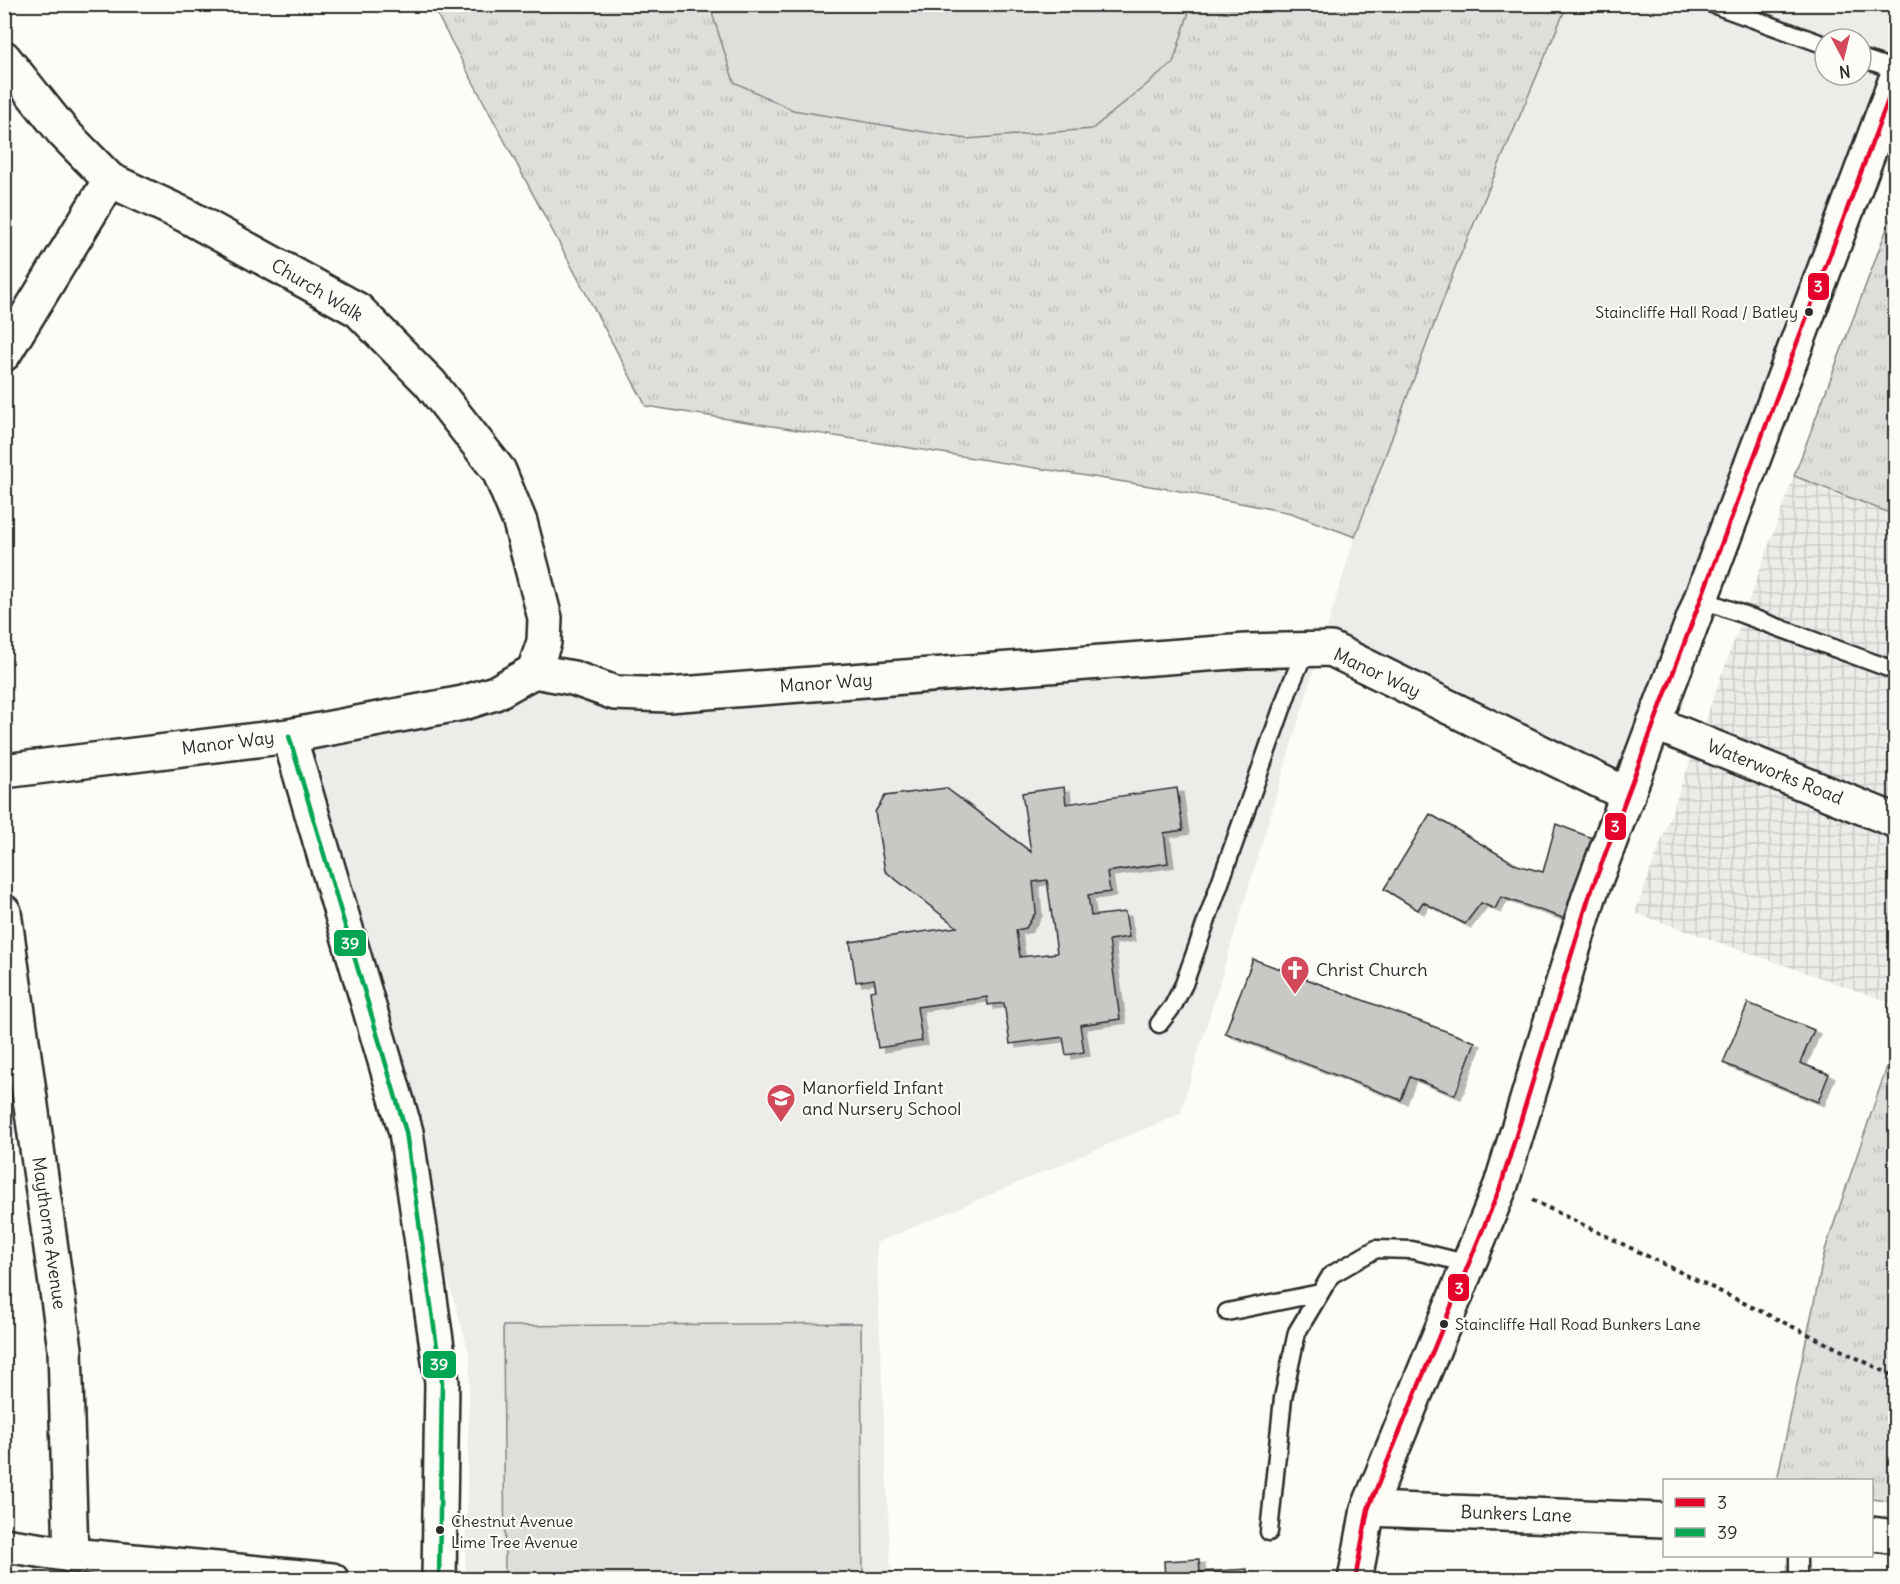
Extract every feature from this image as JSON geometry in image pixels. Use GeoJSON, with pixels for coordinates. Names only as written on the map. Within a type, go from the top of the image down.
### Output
{"type":"FeatureCollection","features":[{"type":"Feature","properties":{"kind":"street","name":"Church Walk"},"geometry":{"type":"LineString","coordinates":[[4,58],[63,132],[110,180],[185,215],[358,310],[430,383],[499,471],[520,522],[546,618],[544,642],[534,671]]}},
{"type":"Feature","properties":{"kind":"street"},"geometry":{"type":"LineString","coordinates":[[1355,1580],[1368,1509],[1501,1185],[1589,897],[1893,95]]}},
{"type":"Feature","properties":{"kind":"street"},"geometry":{"type":"LineString","coordinates":[[4,354],[110,180]]}},
{"type":"Feature","properties":{"kind":"street","name":"Manor Way"},"geometry":{"type":"LineString","coordinates":[[4,771],[288,736],[463,704],[495,693],[534,671],[573,678],[615,693],[668,695],[1246,651],[1331,649],[1628,795]]}},
{"type":"Feature","properties":{"kind":"street","name":"Waterworks Road"},"geometry":{"type":"LineString","coordinates":[[1654,723],[1896,821]]}},
{"type":"Feature","properties":{"kind":"street"},"geometry":{"type":"LineString","coordinates":[[288,736],[406,1132],[442,1382],[439,1580]]}},
{"type":"Feature","properties":{"kind":"street","name":"Maythorne Avenue"},"geometry":{"type":"LineString","coordinates":[[4,912],[65,1349],[71,1555]]}},
{"type":"Feature","properties":{"kind":"street","name":"Bunkers Lane"},"geometry":{"type":"LineString","coordinates":[[1368,1509],[1663,1520]]}},
{"type":"Feature","properties":{"kind":"street"},"geometry":{"type":"LineString","coordinates":[[1873,1534],[1896,1537]]}},
{"type":"Feature","properties":{"kind":"street"},"geometry":{"type":"LineString","coordinates":[[4,1545],[71,1555],[332,1580]]}},
{"type":"Feature","properties":{"kind":"lane"},"geometry":{"type":"LineString","coordinates":[[1712,4],[1813,41]]}},
{"type":"Feature","properties":{"kind":"lane"},"geometry":{"type":"LineString","coordinates":[[1873,62],[1896,70]]}},
{"type":"Feature","properties":{"kind":"lane"},"geometry":{"type":"LineString","coordinates":[[1701,599],[1896,671]]}},
{"type":"Feature","properties":{"kind":"lane"},"geometry":{"type":"LineString","coordinates":[[1159,1024],[1173,1006],[1184,984],[1289,689],[1306,649]]}},
{"type":"Feature","properties":{"kind":"lane"},"geometry":{"type":"LineString","coordinates":[[1269,1532],[1283,1398],[1297,1332],[1331,1275],[1376,1249],[1412,1250],[1468,1264]]}},
{"type":"Feature","properties":{"kind":"lane"},"geometry":{"type":"LineString","coordinates":[[1227,1312],[1320,1293]]}},
{"type":"Feature","properties":{"kind":"lane"},"geometry":{"type":"LineString","coordinates":[[1798,1557],[1798,1580]]}},
{"type":"Feature","properties":{"kind":"path"},"geometry":{"type":"LineString","coordinates":[[1501,1185],[1896,1377]]}},
{"type":"Feature","properties":{"kind":"shaded area"},"geometry":{"type":"Polygon","coordinates":[[[1567,5],[1895,5],[1895,58],[1628,795],[1320,650],[1355,537],[1455,268],[1567,5]]]}},
{"type":"Feature","properties":{"kind":"shaded area"},"geometry":{"type":"Polygon","coordinates":[[[1794,476],[1895,515],[1895,1004],[1635,913],[1794,476]]]}},
{"type":"Feature","properties":{"kind":"shaded area","name":"Manorfield Infant and Nursery School"},"geometry":{"type":"Polygon","coordinates":[[[1320,650],[1180,1114],[876,1243],[891,1579],[465,1579],[470,1355],[289,736],[534,671],[616,693],[1320,650]]]}},
{"type":"Feature","properties":{"kind":"green space"},"geometry":{"type":"Polygon","coordinates":[[[712,4],[1191,5],[1173,63],[1092,129],[967,139],[793,110],[734,82],[713,16],[712,4]]]}},
{"type":"Feature","properties":{"kind":"green space"},"geometry":{"type":"Polygon","coordinates":[[[432,5],[1567,5],[1455,268],[1355,537],[1291,513],[1175,490],[646,406],[432,5]]]}},
{"type":"Feature","properties":{"kind":"green space"},"geometry":{"type":"Polygon","coordinates":[[[1895,207],[1895,515],[1794,476],[1895,207]]]}},
{"type":"Feature","properties":{"kind":"green space"},"geometry":{"type":"Polygon","coordinates":[[[1895,1043],[1895,1502],[1873,1499],[1873,1479],[1777,1479],[1825,1250],[1895,1043]]]}},
{"type":"Feature","properties":{"kind":"green space"},"geometry":{"type":"Polygon","coordinates":[[[861,1323],[863,1579],[505,1579],[503,1326],[861,1323]]]}},
{"type":"Feature","properties":{"kind":"building"},"geometry":{"type":"Polygon","coordinates":[[[1064,787],[1066,804],[1177,788],[1183,830],[1164,833],[1168,863],[1107,872],[1110,892],[1088,895],[1091,916],[1125,912],[1129,937],[1109,940],[1120,1019],[1080,1025],[1084,1052],[1066,1055],[1063,1037],[1010,1044],[1004,1003],[988,1005],[987,997],[917,1007],[922,1041],[878,1048],[870,991],[876,990],[874,979],[856,982],[850,942],[957,927],[885,871],[875,812],[885,796],[946,788],[1031,852],[1022,793],[1064,787]],[[1047,880],[1033,882],[1036,912],[1026,928],[1016,930],[1020,957],[1057,953],[1047,880]]]}},
{"type":"Feature","properties":{"kind":"building"},"geometry":{"type":"Polygon","coordinates":[[[1430,814],[1517,865],[1543,872],[1556,824],[1592,838],[1563,918],[1501,897],[1495,909],[1481,903],[1465,924],[1423,902],[1418,910],[1384,889],[1430,814]]]}},
{"type":"Feature","properties":{"kind":"building","name":"Christ Church"},"geometry":{"type":"Polygon","coordinates":[[[1253,959],[1475,1042],[1455,1095],[1410,1077],[1401,1100],[1225,1033],[1253,959]]]}},
{"type":"Feature","properties":{"kind":"building"},"geometry":{"type":"Polygon","coordinates":[[[1748,1003],[1814,1030],[1800,1063],[1829,1074],[1818,1102],[1723,1063],[1748,1003]]]}},
{"type":"Feature","properties":{"kind":"building"},"geometry":{"type":"Polygon","coordinates":[[[1199,1559],[1200,1572],[1247,1569],[1248,1580],[1165,1580],[1164,1561],[1199,1559]]]}},
{"type":"Feature","properties":{"kind":"transit line","name":"3"},"geometry":{"type":"LineString","coordinates":[[1355,1580],[1368,1509],[1501,1185],[1589,897],[1896,79]]}},
{"type":"Feature","properties":{"kind":"transit line","name":"39"},"geometry":{"type":"LineString","coordinates":[[289,736],[406,1132],[442,1382],[439,1580]]}},
{"type":"Feature","properties":{"kind":"place","name":"Staincliffe Hall Road / Batley"},"geometry":{"type":"Point","coordinates":[1809,312]}},
{"type":"Feature","properties":{"kind":"place","name":"Christ Church"},"geometry":{"type":"Point","coordinates":[1295,996]}},
{"type":"Feature","properties":{"kind":"place","name":"Manorfield Infant and Nursery School"},"geometry":{"type":"Point","coordinates":[781,1124]}},
{"type":"Feature","properties":{"kind":"place","name":"Staincliffe Hall Road Bunkers Lane"},"geometry":{"type":"Point","coordinates":[1444,1324]}},
{"type":"Feature","properties":{"kind":"place","name":"Chestnut Avenue Lime Tree Avenue"},"geometry":{"type":"Point","coordinates":[440,1530]}}]}
